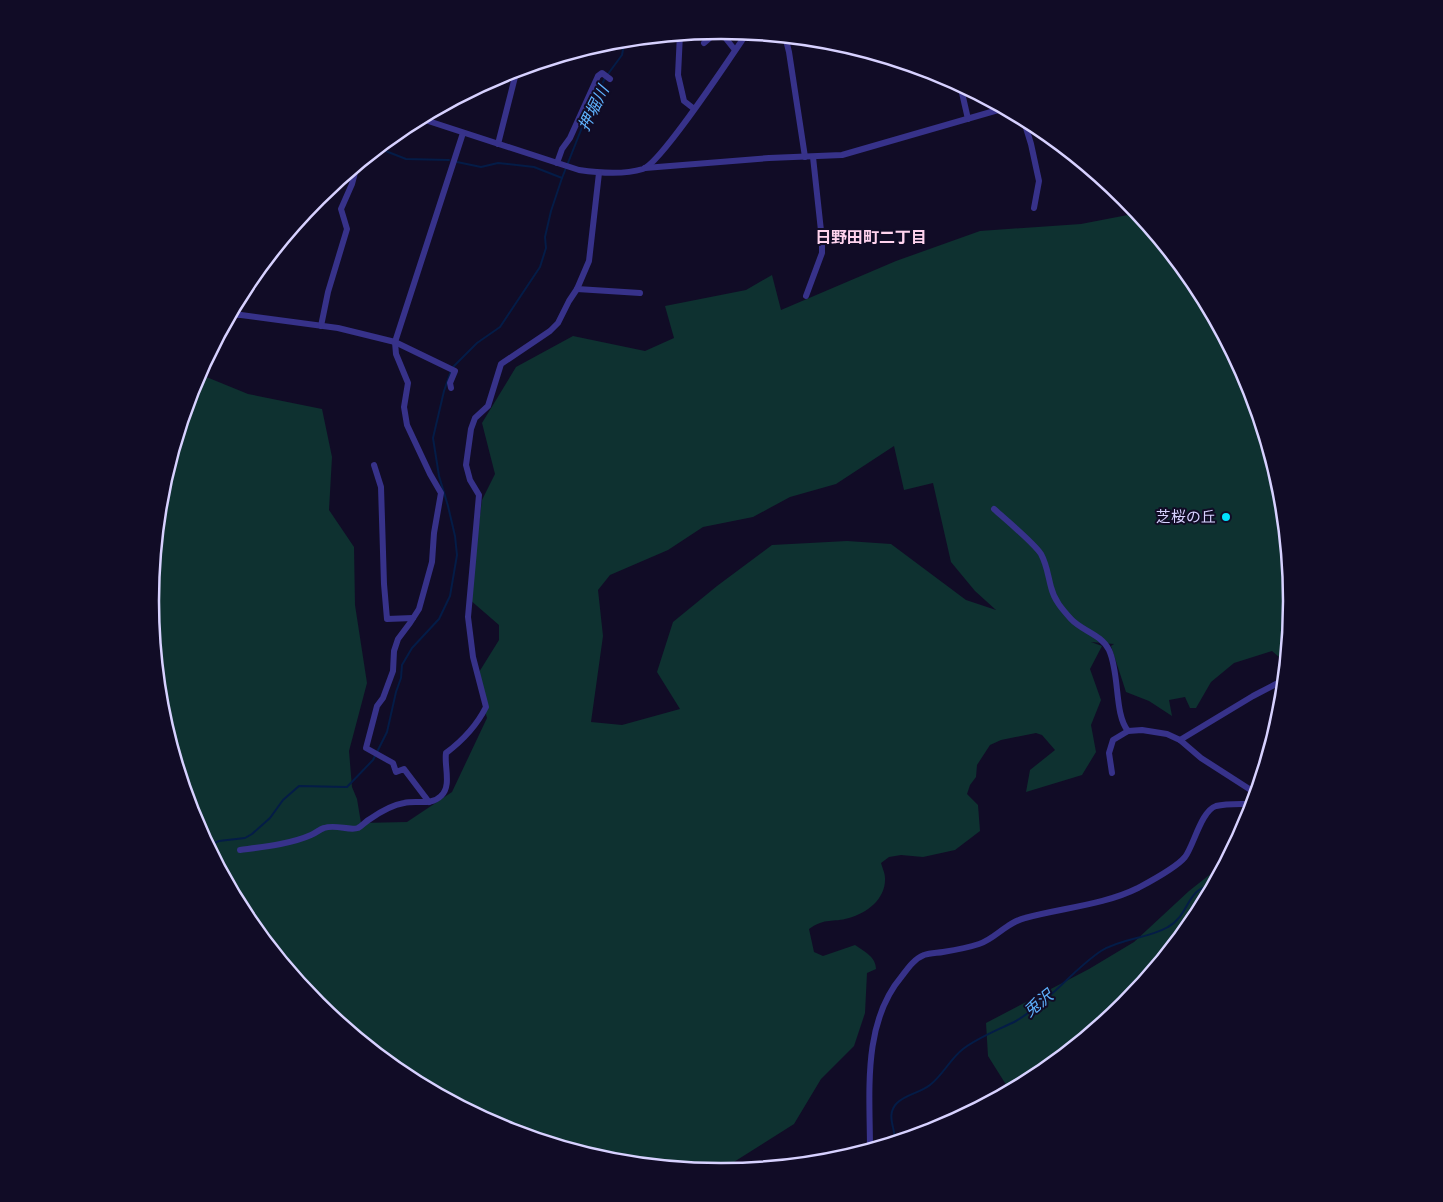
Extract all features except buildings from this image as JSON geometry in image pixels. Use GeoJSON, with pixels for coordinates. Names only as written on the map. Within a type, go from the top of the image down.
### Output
{"type":"FeatureCollection","features":[{"type":"Feature","properties":{"kind":"street"},"geometry":{"type":"LineString","coordinates":[[704,43],[708,39]]}},
{"type":"Feature","properties":{"kind":"street"},"geometry":{"type":"LineString","coordinates":[[726,39],[735,50]]}},
{"type":"Feature","properties":{"kind":"street"},"geometry":{"type":"LineString","coordinates":[[645,168],[667,146],[742,40]]}},
{"type":"Feature","properties":{"kind":"street"},"geometry":{"type":"LineString","coordinates":[[680,41],[678,75],[684,101],[694,108]]}},
{"type":"Feature","properties":{"kind":"street"},"geometry":{"type":"LineString","coordinates":[[787,43],[805,157]]}},
{"type":"Feature","properties":{"kind":"street"},"geometry":{"type":"LineString","coordinates":[[558,163],[562,149],[570,138],[598,76],[603,74],[610,79]]}},
{"type":"Feature","properties":{"kind":"street"},"geometry":{"type":"LineString","coordinates":[[498,144],[515,79]]}},
{"type":"Feature","properties":{"kind":"street"},"geometry":{"type":"LineString","coordinates":[[962,93],[968,119]]}},
{"type":"Feature","properties":{"kind":"street"},"geometry":{"type":"LineString","coordinates":[[429,121],[578,170],[599,173],[764,158],[842,155],[996,111]]}},
{"type":"Feature","properties":{"kind":"street"},"geometry":{"type":"LineString","coordinates":[[1026,129],[1039,181],[1034,208]]}},
{"type":"Feature","properties":{"kind":"street"},"geometry":{"type":"LineString","coordinates":[[429,802],[404,769],[396,772],[393,763],[366,748],[377,706],[383,698],[393,671],[394,651],[398,638],[419,609],[432,562],[434,533],[441,493],[407,425],[404,407],[408,383],[396,354],[395,342],[462,133]]}},
{"type":"Feature","properties":{"kind":"street"},"geometry":{"type":"LineString","coordinates":[[806,296],[822,253],[812,157]]}},
{"type":"Feature","properties":{"kind":"street"},"geometry":{"type":"LineString","coordinates":[[240,850],[295,840],[311,835],[323,828],[337,826],[349,829],[358,828],[391,807],[405,802],[429,802],[441,797],[446,789],[448,783],[445,763],[446,752],[457,745],[481,717],[486,707],[473,657],[468,617],[479,495],[470,480],[466,465],[471,429],[475,418],[488,406],[501,364],[550,331],[558,323],[577,290],[589,261],[599,173]]}},
{"type":"Feature","properties":{"kind":"street"},"geometry":{"type":"LineString","coordinates":[[321,326],[328,292],[347,229],[341,209],[354,175]]}},
{"type":"Feature","properties":{"kind":"street"},"geometry":{"type":"LineString","coordinates":[[577,290],[640,293]]}},
{"type":"Feature","properties":{"kind":"street"},"geometry":{"type":"LineString","coordinates":[[238,315],[338,328],[395,342],[455,371],[450,383],[451,388]]}},
{"type":"Feature","properties":{"kind":"street"},"geometry":{"type":"LineString","coordinates":[[374,465],[381,487],[387,619],[413,618]]}},
{"type":"Feature","properties":{"kind":"street"},"geometry":{"type":"LineString","coordinates":[[994,509],[1040,552],[1056,601],[1073,622],[1098,637],[1108,649],[1117,678],[1122,724],[1128,731]]}},
{"type":"Feature","properties":{"kind":"street"},"geometry":{"type":"LineString","coordinates":[[1180,740],[1277,683]]}},
{"type":"Feature","properties":{"kind":"street"},"geometry":{"type":"LineString","coordinates":[[1112,773],[1109,753],[1113,740],[1128,731],[1159,732],[1180,740],[1201,758],[1251,790]]}},
{"type":"Feature","properties":{"kind":"street"},"geometry":{"type":"LineString","coordinates":[[870,1143],[870,1069],[875,1033],[892,987],[914,962],[924,955],[982,944],[1005,927],[1023,918],[1116,897],[1137,888],[1174,866],[1184,857],[1199,827],[1210,810],[1215,806],[1245,804]]}},
{"type":"Feature","properties":{"kind":"green space"},"geometry":{"type":"Polygon","coordinates":[[[1130,215],[1168,259],[1189,289],[1226,352],[1254,420],[1265,455],[1273,491],[1283,564],[1284,601],[1281,658],[1272,651],[1234,663],[1211,682],[1196,708],[1190,708],[1185,697],[1169,700],[1172,716],[1149,701],[1126,692],[1111,646],[1114,644],[1091,642],[1102,646],[1090,669],[1101,700],[1091,725],[1096,752],[1082,775],[1026,792],[1030,770],[1055,750],[1042,735],[1036,733],[1001,740],[990,745],[977,765],[976,777],[970,785],[967,794],[978,805],[980,831],[955,850],[923,857],[901,855],[889,857],[881,863],[885,876],[882,892],[879,899],[869,909],[856,916],[820,923],[809,929],[814,952],[823,956],[855,945],[874,961],[876,969],[867,973],[865,1013],[854,1046],[821,1079],[794,1124],[733,1163],[685,1162],[648,1158],[576,1144],[541,1133],[506,1120],[440,1088],[379,1047],[324,999],[275,943],[254,913],[217,850],[189,782],[178,747],[170,711],[160,638],[160,564],[170,491],[178,455],[206,377],[248,394],[322,409],[332,457],[329,510],[354,547],[355,605],[367,683],[349,751],[352,787],[357,799],[361,823],[407,822],[452,792],[487,718],[476,677],[499,640],[499,625],[469,599],[482,500],[495,474],[482,423],[516,367],[573,336],[645,351],[674,338],[665,306],[746,290],[772,275],[781,310],[896,261],[980,231],[1081,224],[1130,215]],[[894,446],[836,484],[790,497],[753,517],[703,527],[668,550],[610,575],[598,590],[603,636],[591,722],[622,725],[680,709],[657,672],[673,622],[772,545],[847,541],[891,544],[966,600],[996,610],[975,591],[951,562],[933,483],[904,490],[894,446]]]}},
{"type":"Feature","properties":{"kind":"green space"},"geometry":{"type":"Polygon","coordinates":[[[1214,871],[1168,943],[1119,999],[1064,1047],[1007,1086],[988,1056],[986,1023],[1089,969],[1134,942],[1189,891],[1214,871]]]}},
{"type":"Feature","properties":{"kind":"waterway","name":"押堀川"},"geometry":{"type":"LineString","coordinates":[[608,74],[622,55],[623,48]]}},
{"type":"Feature","properties":{"kind":"waterway"},"geometry":{"type":"LineString","coordinates":[[453,367],[477,343],[500,327],[540,267],[546,248],[545,237],[551,211],[562,178],[581,130],[605,78]]}},
{"type":"Feature","properties":{"kind":"waterway"},"geometry":{"type":"LineString","coordinates":[[385,151],[406,159],[449,160]]}},
{"type":"Feature","properties":{"kind":"waterway"},"geometry":{"type":"LineString","coordinates":[[457,162],[481,167],[498,163],[534,167],[562,178]]}},
{"type":"Feature","properties":{"kind":"waterway"},"geometry":{"type":"LineString","coordinates":[[214,843],[245,838],[252,834],[270,818],[283,800],[299,786],[347,787],[373,760],[387,732],[401,678],[402,665],[412,648],[439,619],[450,596],[457,555],[455,536],[439,476],[433,438],[444,391],[451,371]]}},
{"type":"Feature","properties":{"kind":"waterway","name":"兎沢"},"geometry":{"type":"LineString","coordinates":[[895,1135],[891,1117],[897,1103],[930,1085],[963,1049],[982,1037],[1024,1016],[1101,951],[1117,943],[1160,931],[1174,923],[1191,898],[1204,888]]}},
{"type":"Feature","properties":{"kind":"place","name":"芝桜の丘"},"geometry":{"type":"Point","coordinates":[1226,517]}},
{"type":"Feature","properties":{"kind":"district","name":"日野田町二丁目"},"geometry":{"type":"Point","coordinates":[871,237]}}]}
